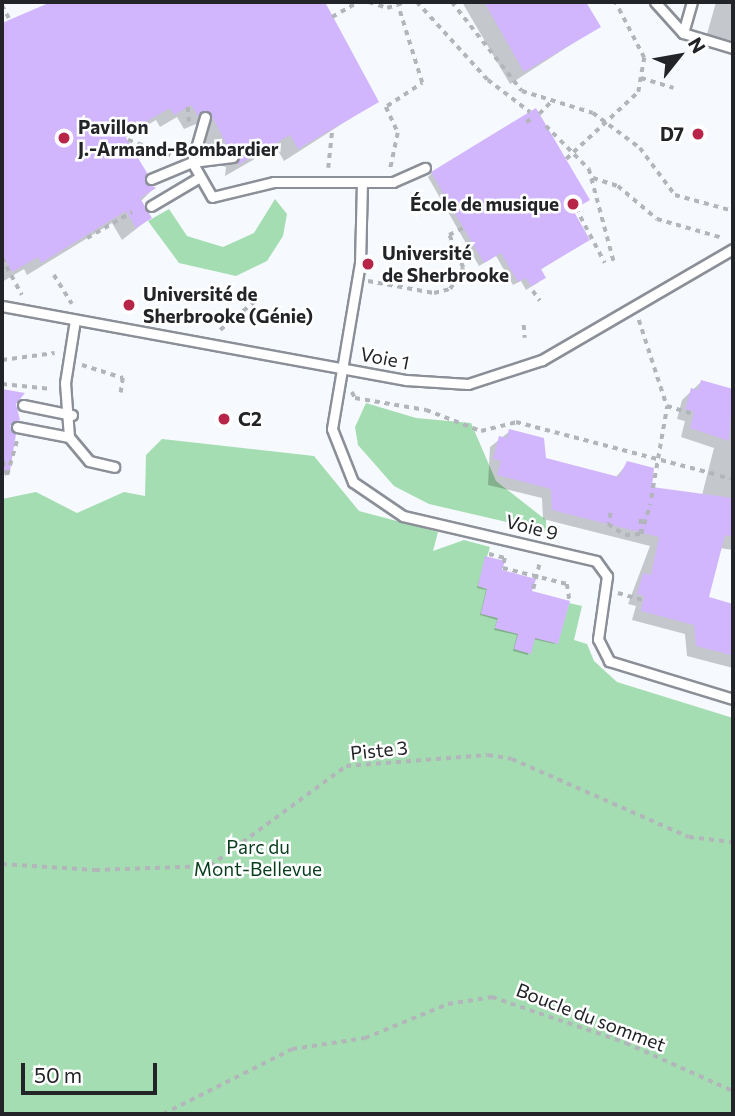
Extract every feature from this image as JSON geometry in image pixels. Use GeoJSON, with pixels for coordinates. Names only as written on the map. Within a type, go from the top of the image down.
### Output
{"type":"FeatureCollection","features":[{"type":"Feature","properties":{"kind":"lane"},"geometry":{"type":"LineString","coordinates":[[655,2],[683,33],[733,48]]}},
{"type":"Feature","properties":{"kind":"lane"},"geometry":{"type":"LineString","coordinates":[[683,33],[692,2]]}},
{"type":"Feature","properties":{"kind":"lane"},"geometry":{"type":"LineString","coordinates":[[205,117],[192,162],[212,197],[274,182],[393,182],[425,167]]}},
{"type":"Feature","properties":{"kind":"lane"},"geometry":{"type":"LineString","coordinates":[[151,179],[192,162],[233,157]]}},
{"type":"Feature","properties":{"kind":"lane"},"geometry":{"type":"LineString","coordinates":[[151,206],[200,177]]}},
{"type":"Feature","properties":{"kind":"lane","name":"Voie 9"},"geometry":{"type":"LineString","coordinates":[[362,182],[360,256],[342,368],[334,442],[347,473],[367,496],[403,516],[603,567],[608,581],[598,639],[609,661],[733,699]]}},
{"type":"Feature","properties":{"kind":"lane","name":"Voie 1"},"geometry":{"type":"LineString","coordinates":[[2,306],[440,384],[499,378],[542,360],[733,249]]}},
{"type":"Feature","properties":{"kind":"lane"},"geometry":{"type":"LineString","coordinates":[[69,437],[72,415],[65,383],[75,320]]}},
{"type":"Feature","properties":{"kind":"lane"},"geometry":{"type":"LineString","coordinates":[[23,405],[72,415]]}},
{"type":"Feature","properties":{"kind":"lane"},"geometry":{"type":"LineString","coordinates":[[17,427],[69,437],[89,461],[114,467]]}},
{"type":"Feature","properties":{"kind":"path"},"geometry":{"type":"LineString","coordinates":[[332,17],[349,4],[358,2]]}},
{"type":"Feature","properties":{"kind":"path"},"geometry":{"type":"LineString","coordinates":[[369,2],[398,6],[406,2]]}},
{"type":"Feature","properties":{"kind":"path"},"geometry":{"type":"LineString","coordinates":[[417,2],[488,80],[518,97],[530,112]]}},
{"type":"Feature","properties":{"kind":"path"},"geometry":{"type":"LineString","coordinates":[[453,2],[522,91],[551,102],[581,107],[606,121],[640,148],[675,195],[733,211]]}},
{"type":"Feature","properties":{"kind":"path"},"geometry":{"type":"LineString","coordinates":[[566,159],[638,92],[641,78],[640,44],[615,2]]}},
{"type":"Feature","properties":{"kind":"path"},"geometry":{"type":"LineString","coordinates":[[2,5],[8,16],[2,17]]}},
{"type":"Feature","properties":{"kind":"path"},"geometry":{"type":"LineString","coordinates":[[389,166],[398,133],[386,106],[422,83],[398,6]]}},
{"type":"Feature","properties":{"kind":"path"},"geometry":{"type":"LineString","coordinates":[[641,78],[674,88]]}},
{"type":"Feature","properties":{"kind":"path"},"geometry":{"type":"LineString","coordinates":[[518,97],[522,91]]}},
{"type":"Feature","properties":{"kind":"path"},"geometry":{"type":"LineString","coordinates":[[539,114],[551,102]]}},
{"type":"Feature","properties":{"kind":"path"},"geometry":{"type":"LineString","coordinates":[[526,122],[533,118]]}},
{"type":"Feature","properties":{"kind":"path"},"geometry":{"type":"LineString","coordinates":[[546,126],[574,152],[592,178],[614,262]]}},
{"type":"Feature","properties":{"kind":"path"},"geometry":{"type":"LineString","coordinates":[[327,170],[331,130]]}},
{"type":"Feature","properties":{"kind":"path"},"geometry":{"type":"LineString","coordinates":[[128,141],[192,162]]}},
{"type":"Feature","properties":{"kind":"path"},"geometry":{"type":"LineString","coordinates":[[592,178],[618,186],[657,219],[723,239]]}},
{"type":"Feature","properties":{"kind":"path"},"geometry":{"type":"LineString","coordinates":[[576,208],[605,263]]}},
{"type":"Feature","properties":{"kind":"path"},"geometry":{"type":"LineString","coordinates":[[87,238],[132,212]]}},
{"type":"Feature","properties":{"kind":"path"},"geometry":{"type":"LineString","coordinates":[[379,284],[434,293],[453,287],[463,265],[449,235],[463,228]]}},
{"type":"Feature","properties":{"kind":"path"},"geometry":{"type":"LineString","coordinates":[[2,258],[22,295]]}},
{"type":"Feature","properties":{"kind":"path"},"geometry":{"type":"LineString","coordinates":[[54,275],[72,304]]}},
{"type":"Feature","properties":{"kind":"path"},"geometry":{"type":"LineString","coordinates":[[533,291],[540,302]]}},
{"type":"Feature","properties":{"kind":"path"},"geometry":{"type":"LineString","coordinates":[[220,330],[254,301]]}},
{"type":"Feature","properties":{"kind":"path"},"geometry":{"type":"LineString","coordinates":[[639,320],[667,406],[661,460],[651,498]]}},
{"type":"Feature","properties":{"kind":"path"},"geometry":{"type":"LineString","coordinates":[[524,325],[525,338]]}},
{"type":"Feature","properties":{"kind":"path"},"geometry":{"type":"LineString","coordinates":[[2,360],[55,350]]}},
{"type":"Feature","properties":{"kind":"path"},"geometry":{"type":"LineString","coordinates":[[83,356],[85,370],[124,378],[121,393]]}},
{"type":"Feature","properties":{"kind":"path"},"geometry":{"type":"LineString","coordinates":[[2,384],[51,393]]}},
{"type":"Feature","properties":{"kind":"path"},"geometry":{"type":"LineString","coordinates":[[352,390],[355,398],[426,410],[481,431],[516,422],[714,474]]}},
{"type":"Feature","properties":{"kind":"path"},"geometry":{"type":"LineString","coordinates":[[667,406],[693,414]]}},
{"type":"Feature","properties":{"kind":"path"},"geometry":{"type":"LineString","coordinates":[[3,461],[7,475],[15,456]]}},
{"type":"Feature","properties":{"kind":"path"},"geometry":{"type":"LineString","coordinates":[[720,476],[733,480]]}},
{"type":"Feature","properties":{"kind":"path"},"geometry":{"type":"LineString","coordinates":[[611,513],[608,524],[625,536],[642,534],[642,522],[650,504]]}},
{"type":"Feature","properties":{"kind":"path"},"geometry":{"type":"LineString","coordinates":[[489,554],[505,558],[503,568],[569,585],[570,603]]}},
{"type":"Feature","properties":{"kind":"path"},"geometry":{"type":"LineString","coordinates":[[533,589],[536,576]]}},
{"type":"Feature","properties":{"kind":"path"},"geometry":{"type":"LineString","coordinates":[[617,593],[643,600]]}},
{"type":"Feature","properties":{"kind":"path","name":"Piste 3"},"geometry":{"type":"LineString","coordinates":[[2,863],[95,870],[211,866],[346,766],[488,755],[512,759],[689,837],[733,842]]}},
{"type":"Feature","properties":{"kind":"path","name":"Boucle du sommet"},"geometry":{"type":"LineString","coordinates":[[163,1114],[292,1049],[365,1038],[447,1004],[492,997],[626,1043],[733,1091]]}},
{"type":"Feature","properties":{"kind":"green space"},"geometry":{"type":"Polygon","coordinates":[[[275,199],[287,214],[283,236],[267,261],[236,276],[179,263],[148,221],[169,209],[187,236],[223,247],[254,233],[275,199]]]}},
{"type":"Feature","properties":{"kind":"green space"},"geometry":{"type":"Polygon","coordinates":[[[366,403],[416,418],[471,423],[496,481],[546,520],[546,531],[429,504],[394,486],[358,445],[355,427],[366,403]]]}},
{"type":"Feature","properties":{"kind":"green space","name":"Parc du Mont-Bellevue"},"geometry":{"type":"Polygon","coordinates":[[[162,439],[314,456],[359,511],[438,532],[433,551],[464,540],[490,547],[478,586],[487,589],[481,613],[498,618],[495,628],[558,643],[569,603],[582,606],[574,640],[587,644],[594,661],[617,682],[733,718],[733,1114],[2,1114],[2,499],[36,492],[77,513],[124,492],[145,496],[146,455],[162,439]]]}},
{"type":"Feature","properties":{"kind":"building","name":"Pavillon J.-Armand-Bombardier"},"geometry":{"type":"Polygon","coordinates":[[[51,2],[325,2],[379,102],[298,149],[290,135],[238,165],[239,153],[229,150],[210,112],[198,116],[191,105],[174,115],[170,108],[124,134],[147,173],[145,182],[156,188],[140,198],[152,218],[136,228],[126,211],[41,263],[38,257],[12,272],[2,254],[2,23],[51,2]]]}},
{"type":"Feature","properties":{"kind":"building"},"geometry":{"type":"Polygon","coordinates":[[[484,2],[586,2],[601,27],[524,72],[484,2]]]}},
{"type":"Feature","properties":{"kind":"building"},"geometry":{"type":"Polygon","coordinates":[[[536,108],[590,200],[573,210],[590,240],[541,269],[546,278],[531,286],[526,278],[518,282],[501,253],[484,263],[431,172],[536,108]]]}},
{"type":"Feature","properties":{"kind":"building"},"geometry":{"type":"Polygon","coordinates":[[[701,380],[733,389],[729,441],[690,428],[694,412],[685,409],[691,388],[698,390],[701,380]]]}},
{"type":"Feature","properties":{"kind":"building"},"geometry":{"type":"Polygon","coordinates":[[[2,389],[25,393],[16,404],[20,420],[10,426],[16,434],[10,471],[2,471],[2,389]]]}},
{"type":"Feature","properties":{"kind":"building"},"geometry":{"type":"Polygon","coordinates":[[[509,429],[544,438],[546,458],[619,477],[627,461],[654,468],[652,487],[733,498],[733,537],[725,535],[709,597],[733,604],[731,655],[696,646],[694,625],[641,611],[644,596],[637,594],[643,573],[651,575],[659,537],[552,510],[551,489],[497,475],[501,461],[493,459],[499,436],[507,438],[509,429]]]}},
{"type":"Feature","properties":{"kind":"building"},"geometry":{"type":"Polygon","coordinates":[[[485,556],[505,561],[502,570],[536,579],[532,591],[570,601],[558,644],[535,638],[531,654],[514,649],[518,634],[495,628],[498,618],[481,614],[487,589],[478,586],[485,556]]]}},
{"type":"Feature","properties":{"kind":"place","name":"D7"},"geometry":{"type":"Point","coordinates":[698,134]}},
{"type":"Feature","properties":{"kind":"place","name":"Pavillon J.-Armand-Bombardier"},"geometry":{"type":"Point","coordinates":[64,138]}},
{"type":"Feature","properties":{"kind":"place","name":"École de musique"},"geometry":{"type":"Point","coordinates":[573,204]}},
{"type":"Feature","properties":{"kind":"place","name":"Université de Sherbrooke"},"geometry":{"type":"Point","coordinates":[368,264]}},
{"type":"Feature","properties":{"kind":"place","name":"Université de Sherbrooke (Génie)"},"geometry":{"type":"Point","coordinates":[129,305]}},
{"type":"Feature","properties":{"kind":"place","name":"C2"},"geometry":{"type":"Point","coordinates":[224,419]}}]}
